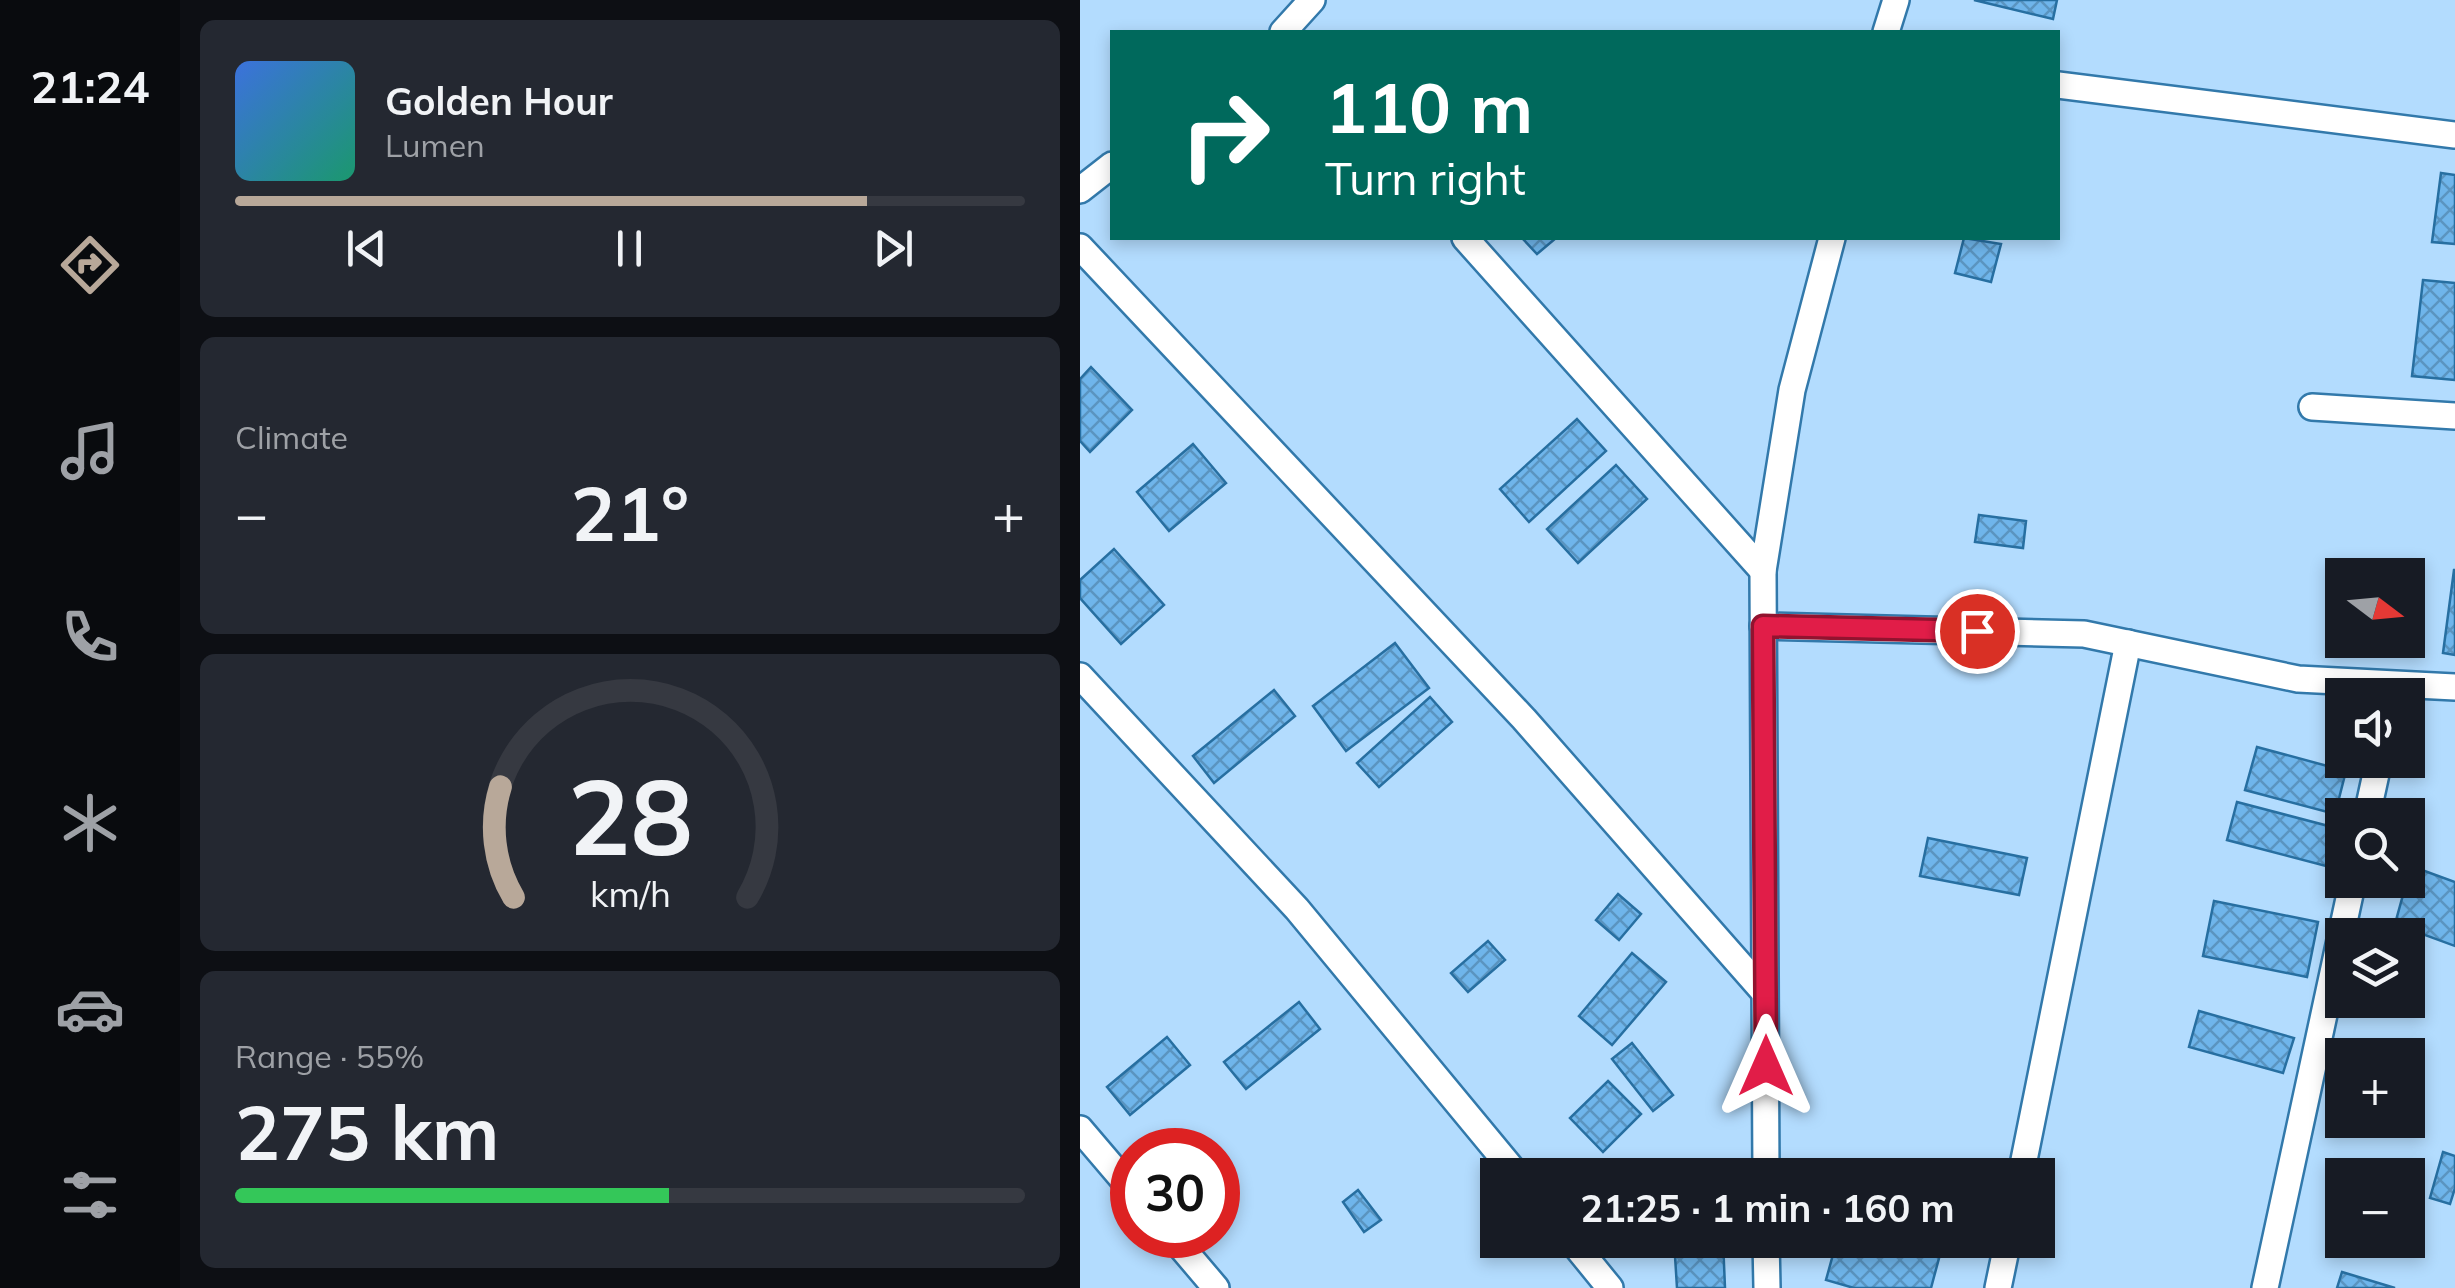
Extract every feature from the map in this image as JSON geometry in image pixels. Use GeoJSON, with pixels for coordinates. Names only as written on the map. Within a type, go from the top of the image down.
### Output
{"type":"FeatureCollection","features":[{"type":"Feature","properties":{"kind":"street"},"geometry":{"type":"LineString","coordinates":[[1285,30],[1312,0]]}},
{"type":"Feature","properties":{"kind":"street"},"geometry":{"type":"LineString","coordinates":[[1887,30],[1896,0]]}},
{"type":"Feature","properties":{"kind":"street"},"geometry":{"type":"LineString","coordinates":[[2060,85],[2455,135]]}},
{"type":"Feature","properties":{"kind":"street"},"geometry":{"type":"LineString","coordinates":[[1080,190],[1110,167]]}},
{"type":"Feature","properties":{"kind":"street"},"geometry":{"type":"LineString","coordinates":[[1467,240],[1763,571]]}},
{"type":"Feature","properties":{"kind":"street"},"geometry":{"type":"LineString","coordinates":[[1766,1158],[1763,571],[1792,390],[1831,240]]}},
{"type":"Feature","properties":{"kind":"street"},"geometry":{"type":"LineString","coordinates":[[1080,247],[1511,705],[1765,993]]}},
{"type":"Feature","properties":{"kind":"street"},"geometry":{"type":"LineString","coordinates":[[2312,406],[2455,416]]}},
{"type":"Feature","properties":{"kind":"street"},"geometry":{"type":"LineString","coordinates":[[1763,626],[2084,634],[2325,683]]}},
{"type":"Feature","properties":{"kind":"street"},"geometry":{"type":"LineString","coordinates":[[2024,1158],[2128,643]]}},
{"type":"Feature","properties":{"kind":"street"},"geometry":{"type":"LineString","coordinates":[[1080,676],[1296,910],[1503,1158]]}},
{"type":"Feature","properties":{"kind":"street"},"geometry":{"type":"LineString","coordinates":[[2425,689],[2455,688]]}},
{"type":"Feature","properties":{"kind":"street"},"geometry":{"type":"LineString","coordinates":[[2265,1288],[2350,898]]}},
{"type":"Feature","properties":{"kind":"street"},"geometry":{"type":"LineString","coordinates":[[1080,1129],[1110,1164]]}},
{"type":"Feature","properties":{"kind":"street"},"geometry":{"type":"LineString","coordinates":[[1191,1258],[1216,1288]]}},
{"type":"Feature","properties":{"kind":"street"},"geometry":{"type":"LineString","coordinates":[[1586,1258],[1610,1288]]}},
{"type":"Feature","properties":{"kind":"street"},"geometry":{"type":"LineString","coordinates":[[1766,1258],[1767,1288]]}},
{"type":"Feature","properties":{"kind":"street"},"geometry":{"type":"LineString","coordinates":[[1998,1288],[2004,1258]]}},
{"type":"Feature","properties":{"kind":"building"},"geometry":{"type":"Polygon","coordinates":[[[1974,0],[2057,0],[2053,19],[1974,0]]]}},
{"type":"Feature","properties":{"kind":"building"},"geometry":{"type":"Polygon","coordinates":[[[2441,173],[2455,175],[2455,244],[2432,242],[2441,173]]]}},
{"type":"Feature","properties":{"kind":"building"},"geometry":{"type":"Polygon","coordinates":[[[1524,240],[1554,240],[1537,254],[1524,240]]]}},
{"type":"Feature","properties":{"kind":"building"},"geometry":{"type":"Polygon","coordinates":[[[1963,240],[2001,244],[1991,282],[1955,273],[1963,240]]]}},
{"type":"Feature","properties":{"kind":"building"},"geometry":{"type":"Polygon","coordinates":[[[2423,280],[2455,283],[2455,380],[2412,376],[2423,280]]]}},
{"type":"Feature","properties":{"kind":"building"},"geometry":{"type":"Polygon","coordinates":[[[1091,367],[1132,410],[1090,452],[1080,441],[1080,379],[1091,367]]]}},
{"type":"Feature","properties":{"kind":"building"},"geometry":{"type":"Polygon","coordinates":[[[1577,419],[1606,451],[1529,522],[1500,489],[1577,419]]]}},
{"type":"Feature","properties":{"kind":"building"},"geometry":{"type":"Polygon","coordinates":[[[1193,444],[1226,483],[1169,531],[1137,492],[1193,444]]]}},
{"type":"Feature","properties":{"kind":"building"},"geometry":{"type":"Polygon","coordinates":[[[1616,465],[1647,499],[1578,563],[1547,529],[1616,465]]]}},
{"type":"Feature","properties":{"kind":"building"},"geometry":{"type":"Polygon","coordinates":[[[1979,515],[2026,521],[2023,548],[1975,542],[1979,515]]]}},
{"type":"Feature","properties":{"kind":"building"},"geometry":{"type":"Polygon","coordinates":[[[1114,549],[1164,605],[1121,644],[1080,598],[1080,580],[1114,549]]]}},
{"type":"Feature","properties":{"kind":"building"},"geometry":{"type":"Polygon","coordinates":[[[2455,570],[2455,655],[2443,653],[2455,570]]]}},
{"type":"Feature","properties":{"kind":"building"},"geometry":{"type":"Polygon","coordinates":[[[1395,643],[1429,688],[1346,751],[1313,706],[1395,643]]]}},
{"type":"Feature","properties":{"kind":"building"},"geometry":{"type":"Polygon","coordinates":[[[1274,690],[1295,716],[1214,783],[1193,756],[1274,690]]]}},
{"type":"Feature","properties":{"kind":"building"},"geometry":{"type":"Polygon","coordinates":[[[1430,697],[1452,722],[1379,787],[1357,763],[1430,697]]]}},
{"type":"Feature","properties":{"kind":"building"},"geometry":{"type":"Polygon","coordinates":[[[2257,747],[2325,765],[2325,778],[2344,778],[2339,798],[2325,798],[2325,811],[2245,790],[2257,747]]]}},
{"type":"Feature","properties":{"kind":"building"},"geometry":{"type":"Polygon","coordinates":[[[2237,802],[2325,825],[2325,866],[2227,840],[2237,802]]]}},
{"type":"Feature","properties":{"kind":"building"},"geometry":{"type":"Polygon","coordinates":[[[1928,838],[2027,858],[2019,895],[1920,876],[1928,838]]]}},
{"type":"Feature","properties":{"kind":"building"},"geometry":{"type":"Polygon","coordinates":[[[2425,871],[2455,882],[2455,946],[2425,935],[2425,918],[2397,918],[2402,898],[2425,898],[2425,871]]]}},
{"type":"Feature","properties":{"kind":"building"},"geometry":{"type":"Polygon","coordinates":[[[1618,894],[1641,914],[1619,940],[1596,920],[1618,894]]]}},
{"type":"Feature","properties":{"kind":"building"},"geometry":{"type":"Polygon","coordinates":[[[2214,901],[2318,922],[2307,977],[2203,956],[2214,901]]]}},
{"type":"Feature","properties":{"kind":"building"},"geometry":{"type":"Polygon","coordinates":[[[1488,941],[1505,960],[1468,992],[1451,973],[1488,941]]]}},
{"type":"Feature","properties":{"kind":"building"},"geometry":{"type":"Polygon","coordinates":[[[1632,953],[1666,982],[1612,1045],[1579,1016],[1632,953]]]}},
{"type":"Feature","properties":{"kind":"building"},"geometry":{"type":"Polygon","coordinates":[[[1299,1002],[1320,1029],[1246,1089],[1224,1062],[1299,1002]]]}},
{"type":"Feature","properties":{"kind":"building"},"geometry":{"type":"Polygon","coordinates":[[[2199,1011],[2294,1038],[2283,1073],[2189,1047],[2199,1011]]]}},
{"type":"Feature","properties":{"kind":"building"},"geometry":{"type":"Polygon","coordinates":[[[1167,1037],[1190,1065],[1130,1115],[1107,1087],[1167,1037]]]}},
{"type":"Feature","properties":{"kind":"building"},"geometry":{"type":"Polygon","coordinates":[[[1632,1043],[1673,1095],[1653,1111],[1612,1059],[1632,1043]]]}},
{"type":"Feature","properties":{"kind":"building"},"geometry":{"type":"Polygon","coordinates":[[[1608,1081],[1641,1114],[1603,1152],[1570,1118],[1608,1081]]]}},
{"type":"Feature","properties":{"kind":"building"},"geometry":{"type":"Polygon","coordinates":[[[2443,1152],[2455,1156],[2455,1188],[2450,1204],[2430,1198],[2443,1152]]]}},
{"type":"Feature","properties":{"kind":"building"},"geometry":{"type":"Polygon","coordinates":[[[1358,1190],[1381,1220],[1364,1232],[1343,1202],[1358,1190]]]}},
{"type":"Feature","properties":{"kind":"building"},"geometry":{"type":"Polygon","coordinates":[[[1675,1258],[1724,1258],[1725,1288],[1677,1288],[1675,1258]]]}},
{"type":"Feature","properties":{"kind":"building"},"geometry":{"type":"Polygon","coordinates":[[[1832,1258],[1939,1258],[1931,1288],[1854,1288],[1826,1280],[1832,1258]]]}},
{"type":"Feature","properties":{"kind":"building"},"geometry":{"type":"Polygon","coordinates":[[[2342,1272],[2395,1288],[2337,1288],[2342,1272]]]}},
{"type":"Feature","properties":{"kind":"route"},"geometry":{"type":"LineString","coordinates":[[1766,1066],[1763,626],[1977,631]]}}]}
